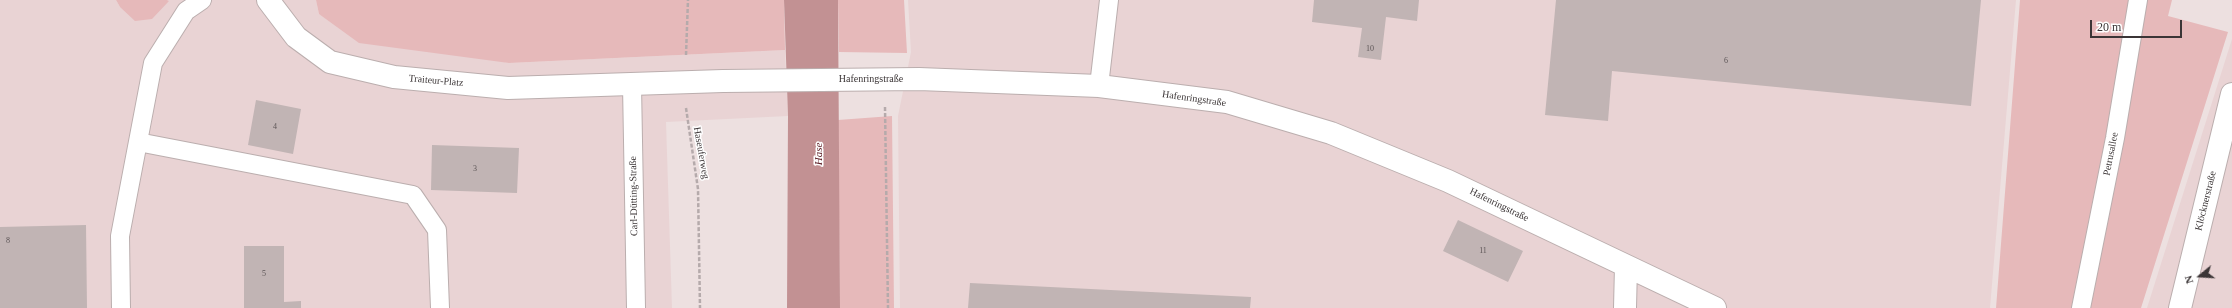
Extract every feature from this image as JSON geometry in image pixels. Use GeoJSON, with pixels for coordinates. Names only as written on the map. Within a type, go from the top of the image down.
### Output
{"type":"FeatureCollection","features":[{"type":"Feature","properties":{"kind":"street","name":"Traiteur-Platz"},"geometry":{"type":"LineString","coordinates":[[268,0],[296,37],[330,62],[394,77],[508,88],[632,85]]}},
{"type":"Feature","properties":{"kind":"street","name":"Hafenringstraße"},"geometry":{"type":"LineString","coordinates":[[632,85],[723,81],[878,79],[1099,86],[1227,102],[1331,133],[1448,181],[1715,308]]}},
{"type":"Feature","properties":{"kind":"street","name":"Klöcknerstraße"},"geometry":{"type":"LineString","coordinates":[[2180,308],[2232,94]]}},
{"type":"Feature","properties":{"kind":"street"},"geometry":{"type":"LineString","coordinates":[[1625,308],[1626,266]]}},
{"type":"Feature","properties":{"kind":"lane"},"geometry":{"type":"LineString","coordinates":[[121,308],[120,236],[153,63],[186,11],[202,0]]}},
{"type":"Feature","properties":{"kind":"lane"},"geometry":{"type":"LineString","coordinates":[[1099,86],[1109,0]]}},
{"type":"Feature","properties":{"kind":"lane","name":"Petrusallee"},"geometry":{"type":"LineString","coordinates":[[2081,308],[2115,138],[2138,0]]}},
{"type":"Feature","properties":{"kind":"lane","name":"Carl-Dütting-Straße"},"geometry":{"type":"LineString","coordinates":[[632,85],[636,308]]}},
{"type":"Feature","properties":{"kind":"lane"},"geometry":{"type":"LineString","coordinates":[[138,142],[413,195],[437,230],[440,308]]}},
{"type":"Feature","properties":{"kind":"path","name":"Haseuferweg"},"geometry":{"type":"LineString","coordinates":[[688,0],[686,114],[693,148],[698,189],[700,308]]}},
{"type":"Feature","properties":{"kind":"path"},"geometry":{"type":"LineString","coordinates":[[878,79],[888,308]]}},
{"type":"Feature","properties":{"kind":"shaded area"},"geometry":{"type":"Polygon","coordinates":[[[0,0],[116,0],[120,7],[169,1],[167,0],[316,0],[319,14],[509,63],[785,50],[788,116],[666,122],[672,308],[0,308],[0,0]]]}},
{"type":"Feature","properties":{"kind":"shaded area"},"geometry":{"type":"Polygon","coordinates":[[[116,0],[169,1],[152,19],[135,21],[120,7],[116,0]]]}},
{"type":"Feature","properties":{"kind":"shaded area"},"geometry":{"type":"Polygon","coordinates":[[[316,0],[784,0],[785,50],[509,63],[359,43],[319,14],[316,0]]]}},
{"type":"Feature","properties":{"kind":"shaded area"},"geometry":{"type":"Polygon","coordinates":[[[838,0],[904,0],[907,53],[839,52],[838,0]]]}},
{"type":"Feature","properties":{"kind":"shaded area"},"geometry":{"type":"Polygon","coordinates":[[[908,0],[2016,0],[1990,308],[900,308],[898,116],[911,52],[908,0]]]}},
{"type":"Feature","properties":{"kind":"shaded area"},"geometry":{"type":"Polygon","coordinates":[[[2020,0],[2172,0],[2168,16],[2228,32],[2141,308],[1996,308],[2020,0]]]}},
{"type":"Feature","properties":{"kind":"shaded area"},"geometry":{"type":"Polygon","coordinates":[[[2232,39],[2232,308],[2147,308],[2232,39]]]}},
{"type":"Feature","properties":{"kind":"shaded area"},"geometry":{"type":"Polygon","coordinates":[[[892,116],[894,308],[840,308],[838,120],[892,116]]]}},
{"type":"Feature","properties":{"kind":"water","name":"Hase"},"geometry":{"type":"Polygon","coordinates":[[[784,0],[838,0],[840,308],[787,308],[788,116],[784,0]]]}},
{"type":"Feature","properties":{"kind":"building"},"geometry":{"type":"Polygon","coordinates":[[[1314,0],[1419,0],[1417,21],[1386,17],[1381,60],[1358,57],[1362,28],[1312,22],[1314,0]]]}},
{"type":"Feature","properties":{"kind":"building"},"geometry":{"type":"Polygon","coordinates":[[[1556,0],[1981,0],[1971,106],[1612,71],[1608,121],[1545,115],[1556,0]]]}},
{"type":"Feature","properties":{"kind":"building"},"geometry":{"type":"Polygon","coordinates":[[[256,100],[301,109],[293,154],[248,145],[256,100]]]}},
{"type":"Feature","properties":{"kind":"building"},"geometry":{"type":"Polygon","coordinates":[[[432,145],[519,148],[517,193],[431,190],[432,145]]]}},
{"type":"Feature","properties":{"kind":"building"},"geometry":{"type":"Polygon","coordinates":[[[1458,220],[1523,251],[1508,282],[1443,251],[1458,220]]]}},
{"type":"Feature","properties":{"kind":"building"},"geometry":{"type":"Polygon","coordinates":[[[86,225],[87,308],[0,308],[0,227],[86,225]]]}},
{"type":"Feature","properties":{"kind":"building"},"geometry":{"type":"Polygon","coordinates":[[[244,246],[284,246],[284,302],[301,301],[301,308],[244,308],[244,246]]]}},
{"type":"Feature","properties":{"kind":"building"},"geometry":{"type":"Polygon","coordinates":[[[970,283],[1251,297],[1250,308],[968,308],[970,283]]]}}]}
